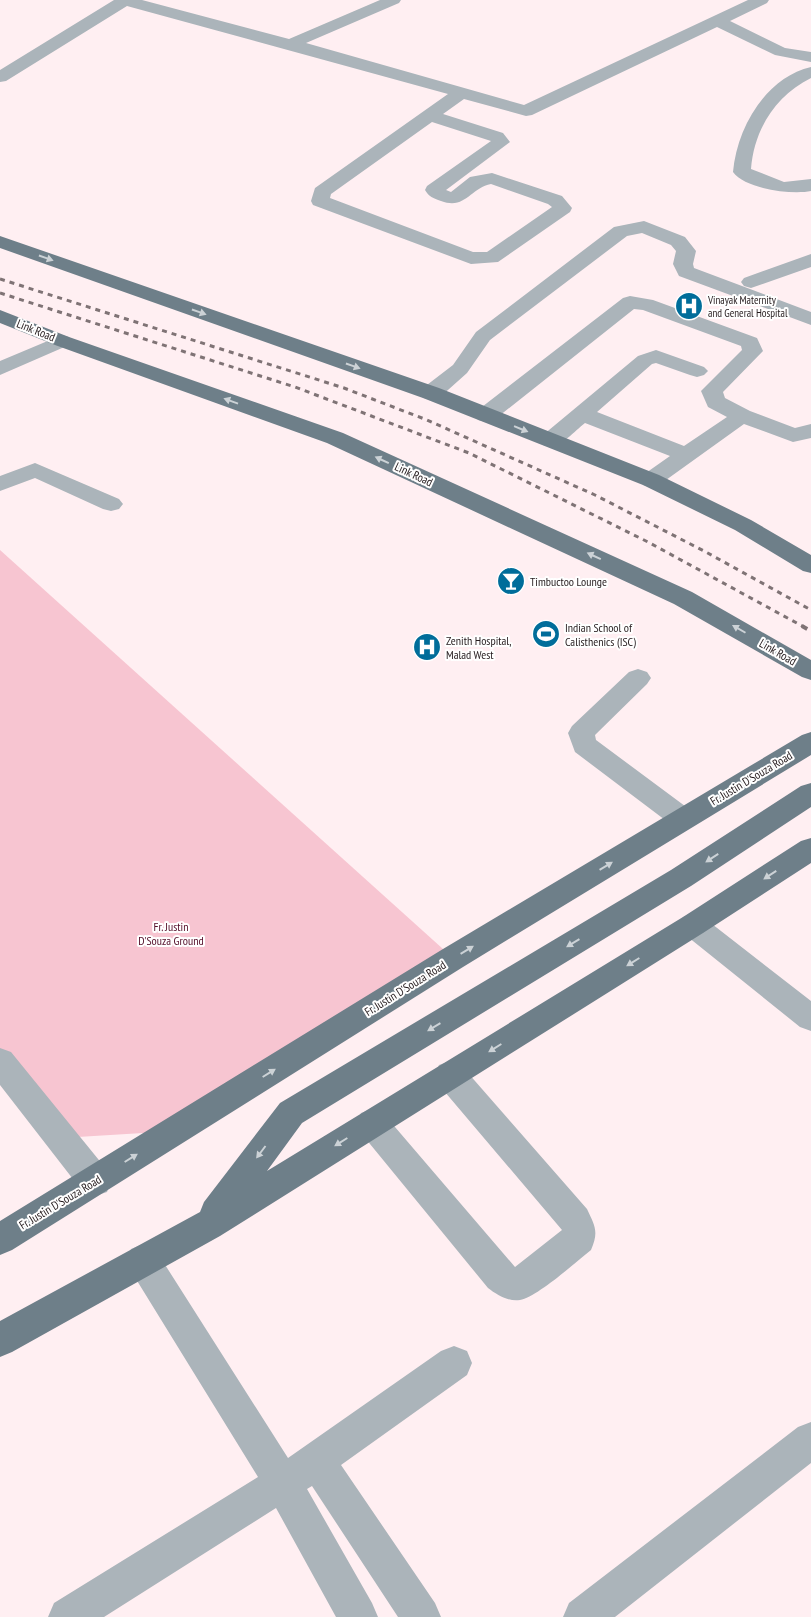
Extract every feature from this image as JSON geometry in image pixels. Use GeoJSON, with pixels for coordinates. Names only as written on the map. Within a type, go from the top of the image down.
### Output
{"type":"FeatureCollection","features":[{"type":"Feature","properties":{"kind":"main road"},"geometry":{"type":"LineString","coordinates":[[0,242],[432,393],[551,440],[651,480],[743,525],[811,564]]}},
{"type":"Feature","properties":{"kind":"main road","name":"Link Road"},"geometry":{"type":"LineString","coordinates":[[0,316],[62,341],[335,438],[684,598],[811,671]]}},
{"type":"Feature","properties":{"kind":"main road","name":"Fr. Justin D'Souza Road"},"geometry":{"type":"LineString","coordinates":[[0,1238],[453,958],[811,742]]}},
{"type":"Feature","properties":{"kind":"main road"},"geometry":{"type":"LineString","coordinates":[[208,1225],[290,1113],[681,878],[811,793]]}},
{"type":"Feature","properties":{"kind":"main road"},"geometry":{"type":"LineString","coordinates":[[0,1340],[208,1225],[693,925],[811,849]]}},
{"type":"Feature","properties":{"kind":"street"},"geometry":{"type":"LineString","coordinates":[[0,76],[124,0],[290,44],[526,111],[761,0]]}},
{"type":"Feature","properties":{"kind":"street"},"geometry":{"type":"LineString","coordinates":[[290,44],[393,0]]}},
{"type":"Feature","properties":{"kind":"street"},"geometry":{"type":"LineString","coordinates":[[718,21],[781,52],[811,57]]}},
{"type":"Feature","properties":{"kind":"street"},"geometry":{"type":"LineString","coordinates":[[811,72],[786,86],[767,104],[748,140],[742,162],[742,172],[764,183],[782,188],[799,189],[811,185]]}},
{"type":"Feature","properties":{"kind":"street"},"geometry":{"type":"LineString","coordinates":[[428,115],[497,137],[501,142],[434,190],[436,193],[450,198],[457,197],[476,181],[492,178],[555,200],[563,208],[491,258],[471,258],[320,201],[322,192],[428,115],[461,93]]}},
{"type":"Feature","properties":{"kind":"street"},"geometry":{"type":"LineString","coordinates":[[432,393],[460,369],[483,336],[621,231],[644,227],[678,241],[686,251],[683,264],[686,272],[811,319]]}},
{"type":"Feature","properties":{"kind":"street"},"geometry":{"type":"LineString","coordinates":[[751,282],[811,260]]}},
{"type":"Feature","properties":{"kind":"street"},"geometry":{"type":"LineString","coordinates":[[486,415],[630,302],[646,304],[750,342],[753,351],[712,391],[716,402],[742,416],[793,435],[811,431]]}},
{"type":"Feature","properties":{"kind":"street"},"geometry":{"type":"LineString","coordinates":[[0,369],[62,341]]}},
{"type":"Feature","properties":{"kind":"street"},"geometry":{"type":"LineString","coordinates":[[551,440],[645,360],[656,356],[697,371]]}},
{"type":"Feature","properties":{"kind":"street"},"geometry":{"type":"LineString","coordinates":[[582,414],[686,456]]}},
{"type":"Feature","properties":{"kind":"street"},"geometry":{"type":"LineString","coordinates":[[651,480],[742,416]]}},
{"type":"Feature","properties":{"kind":"street"},"geometry":{"type":"LineString","coordinates":[[0,484],[35,470],[111,504]]}},
{"type":"Feature","properties":{"kind":"street"},"geometry":{"type":"LineString","coordinates":[[638,678],[581,733],[584,745],[683,820]]}},
{"type":"Feature","properties":{"kind":"street"},"geometry":{"type":"LineString","coordinates":[[693,925],[811,1018]]}},
{"type":"Feature","properties":{"kind":"street"},"geometry":{"type":"LineString","coordinates":[[0,1061],[95,1181]]}},
{"type":"Feature","properties":{"kind":"street"},"geometry":{"type":"LineString","coordinates":[[372,1123],[500,1277],[508,1283],[520,1284],[580,1239],[579,1230],[575,1220],[450,1076]]}},
{"type":"Feature","properties":{"kind":"street"},"geometry":{"type":"LineString","coordinates":[[143,1260],[283,1483],[358,1617]]}},
{"type":"Feature","properties":{"kind":"street"},"geometry":{"type":"LineString","coordinates":[[68,1617],[283,1483],[454,1364]]}},
{"type":"Feature","properties":{"kind":"street"},"geometry":{"type":"LineString","coordinates":[[583,1617],[811,1440]]}},
{"type":"Feature","properties":{"kind":"street"},"geometry":{"type":"LineString","coordinates":[[316,1460],[421,1617]]}},
{"type":"Feature","properties":{"kind":"green space","name":"Fr. Justin D'Souza Ground"},"geometry":{"type":"Polygon","coordinates":[[[0,550],[453,958],[176,1131],[61,1138],[0,1061],[0,550]]]}},
{"type":"Feature","properties":{"kind":"railway"},"geometry":{"type":"LineString","coordinates":[[0,279],[344,388],[427,420],[595,495],[704,551],[811,610]]}},
{"type":"Feature","properties":{"kind":"railway"},"geometry":{"type":"LineString","coordinates":[[0,293],[295,387],[469,453],[648,542],[804,627]]}},
{"type":"Feature","properties":{"kind":"railway"},"geometry":{"type":"LineString","coordinates":[[802,626],[811,631]]}},
{"type":"Feature","properties":{"kind":"place","name":"Vinayak Maternity and General Hospital"},"geometry":{"type":"Point","coordinates":[689,306]}},
{"type":"Feature","properties":{"kind":"place","name":"Timbuctoo Lounge"},"geometry":{"type":"Point","coordinates":[511,581]}},
{"type":"Feature","properties":{"kind":"place","name":"Indian School of Calisthenics (ISC)"},"geometry":{"type":"Point","coordinates":[546,634]}},
{"type":"Feature","properties":{"kind":"place","name":"Zenith Hospital, Malad West"},"geometry":{"type":"Point","coordinates":[427,647]}}]}
